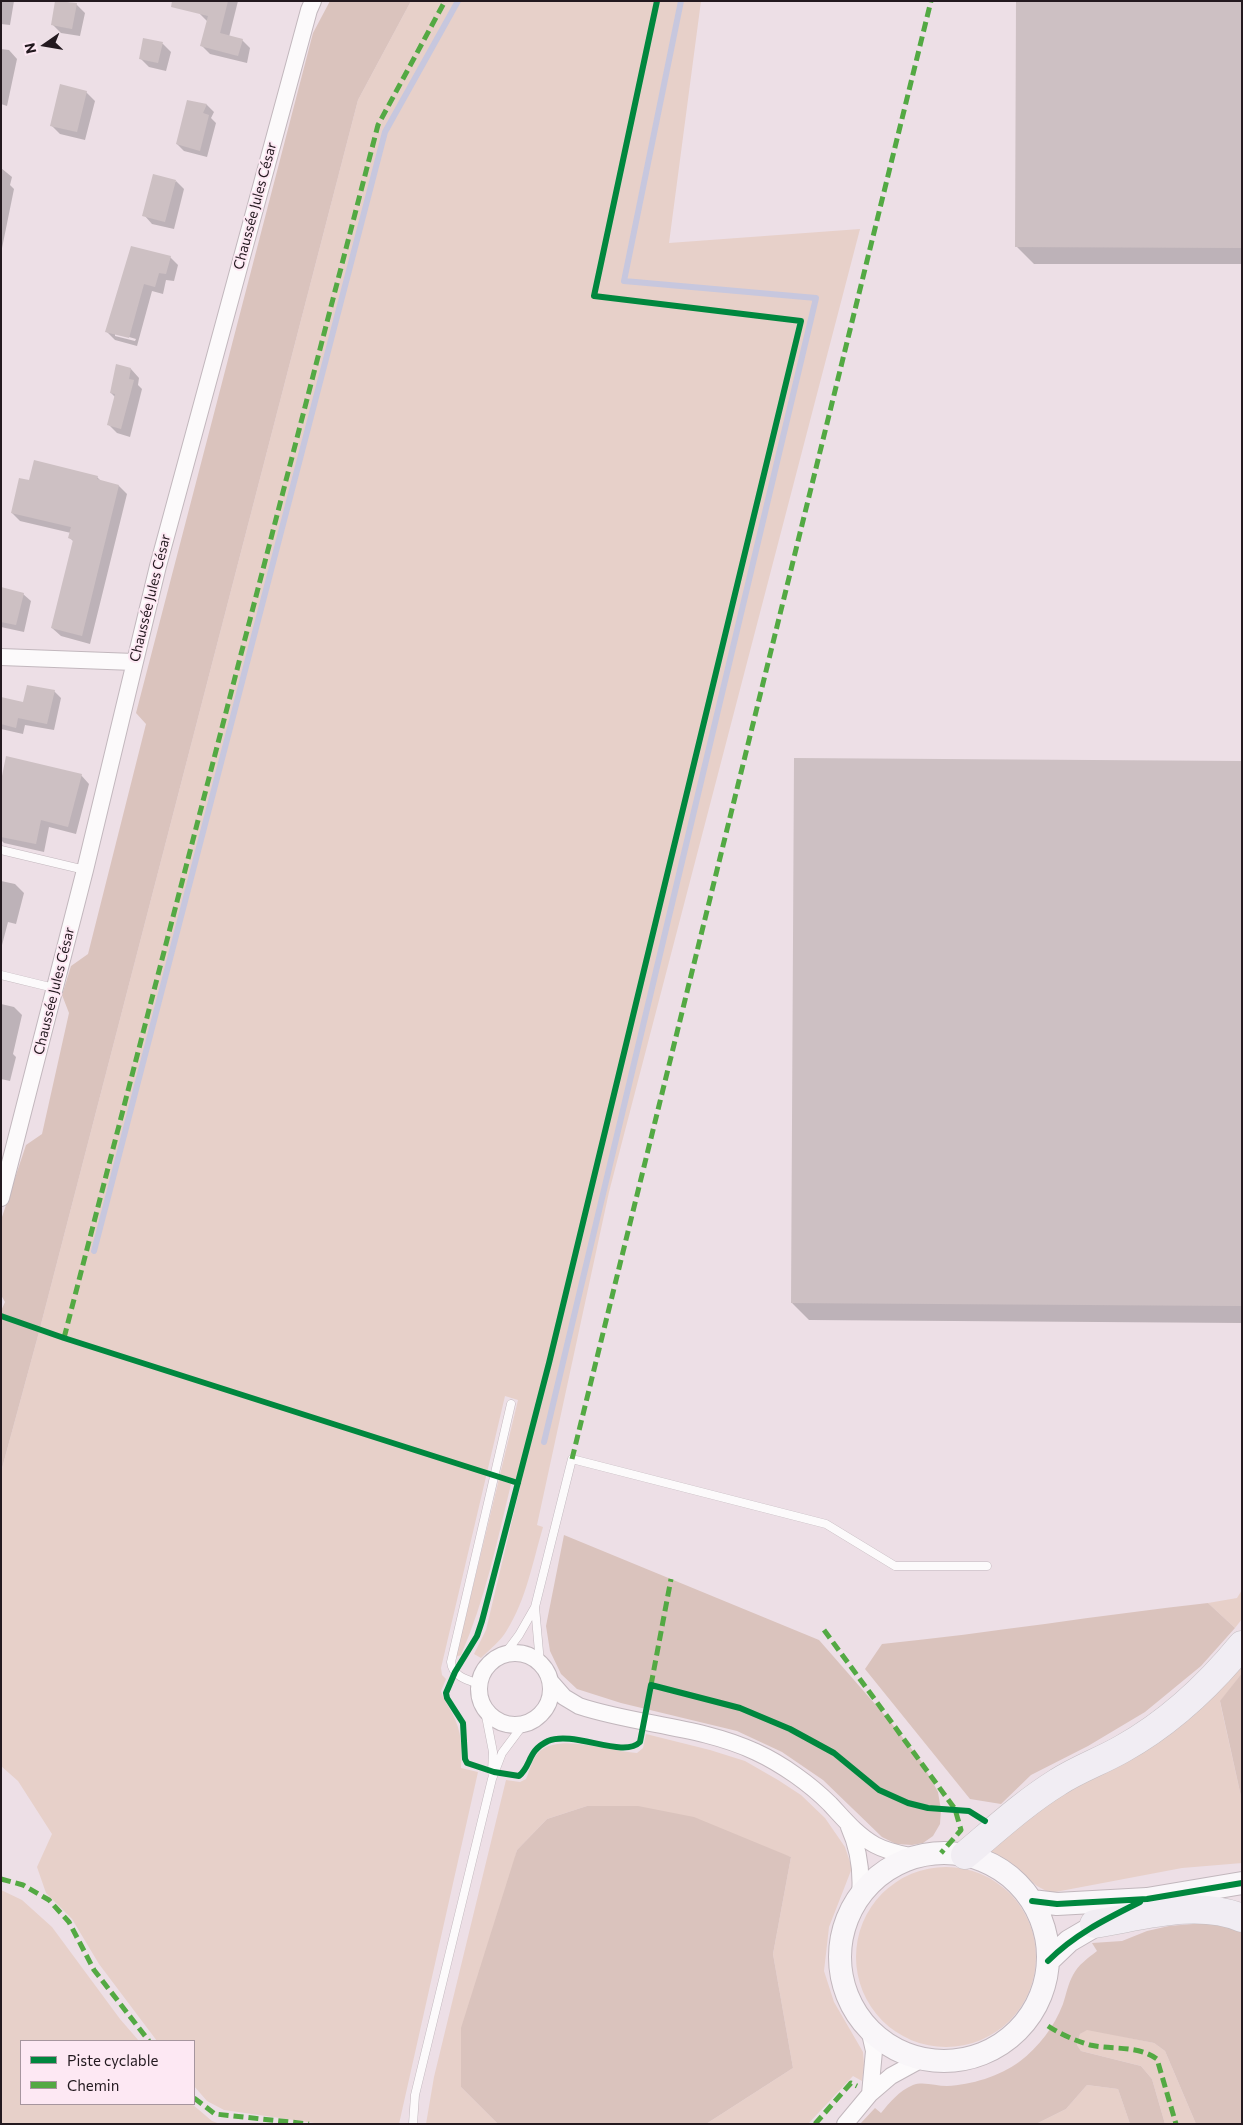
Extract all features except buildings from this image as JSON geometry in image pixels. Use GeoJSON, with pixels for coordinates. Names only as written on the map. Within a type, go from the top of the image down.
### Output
{"type":"FeatureCollection","features":[{"type":"Feature","properties":{"kind":"highway"},"geometry":{"type":"LineString","coordinates":[[965,1855],[1025,1805],[1057,1782],[1121,1750],[1167,1718],[1221,1668],[1242,1645]]}},
{"type":"Feature","properties":{"kind":"highway"},"geometry":{"type":"LineString","coordinates":[[1094,1924],[1184,1910],[1222,1912],[1242,1918]]}},
{"type":"Feature","properties":{"kind":"main road"},"geometry":{"type":"LineString","coordinates":[[941,1853],[965,1855],[979,1859],[1003,1871],[1014,1880],[1032,1901],[1045,1930],[1048,1961],[1047,1975],[1039,2001],[1024,2025],[1004,2043],[966,2060],[938,2062],[905,2054],[887,2044],[869,2029],[851,2002],[844,1983],[840,1962],[841,1949],[846,1922],[860,1896],[887,1870],[915,1857],[941,1853]]}},
{"type":"Feature","properties":{"kind":"main road"},"geometry":{"type":"LineString","coordinates":[[1032,1901],[1057,1904],[1147,1899],[1242,1884]]}},
{"type":"Feature","properties":{"kind":"main road"},"geometry":{"type":"LineString","coordinates":[[1048,1961],[1069,1941],[1094,1924],[1147,1899]]}},
{"type":"Feature","properties":{"kind":"street","name":"Chaussée Jules César"},"geometry":{"type":"LineString","coordinates":[[1,1198],[85,870],[134,662],[192,437],[313,1]]}},
{"type":"Feature","properties":{"kind":"street"},"geometry":{"type":"LineString","coordinates":[[1,657],[134,662]]}},
{"type":"Feature","properties":{"kind":"street"},"geometry":{"type":"LineString","coordinates":[[550,1681],[551,1693],[548,1704],[542,1714],[533,1721],[523,1725],[506,1725],[491,1717],[485,1711],[480,1701],[479,1684],[484,1670],[491,1662],[504,1654],[521,1653],[540,1663],[550,1681],[564,1697],[572,1702],[591,1710],[722,1740],[756,1752],[808,1784],[847,1823],[874,1844],[887,1850],[915,1857]]}},
{"type":"Feature","properties":{"kind":"street"},"geometry":{"type":"LineString","coordinates":[[542,1714],[571,1709],[591,1710]]}},
{"type":"Feature","properties":{"kind":"street"},"geometry":{"type":"LineString","coordinates":[[847,1823],[854,1839],[859,1859],[860,1896]]}},
{"type":"Feature","properties":{"kind":"street"},"geometry":{"type":"LineString","coordinates":[[869,2029],[874,2051],[870,2094]]}},
{"type":"Feature","properties":{"kind":"street"},"geometry":{"type":"LineString","coordinates":[[846,2124],[870,2094],[898,2072],[922,2059]]}},
{"type":"Feature","properties":{"kind":"lane"},"geometry":{"type":"LineString","coordinates":[[1,850],[85,870]]}},
{"type":"Feature","properties":{"kind":"lane"},"geometry":{"type":"LineString","coordinates":[[1,975],[54,988]]}},
{"type":"Feature","properties":{"kind":"lane"},"geometry":{"type":"LineString","coordinates":[[479,1684],[463,1678],[455,1672],[451,1662],[511,1404]]}},
{"type":"Feature","properties":{"kind":"lane"},"geometry":{"type":"LineString","coordinates":[[504,1654],[520,1635],[535,1607],[572,1459],[826,1524],[895,1566],[988,1566]]}},
{"type":"Feature","properties":{"kind":"lane"},"geometry":{"type":"LineString","coordinates":[[535,1607],[540,1663]]}},
{"type":"Feature","properties":{"kind":"lane"},"geometry":{"type":"LineString","coordinates":[[485,1711],[493,1752],[492,1779]]}},
{"type":"Feature","properties":{"kind":"lane"},"geometry":{"type":"LineString","coordinates":[[413,2124],[415,2095],[492,1779],[502,1753],[523,1725]]}},
{"type":"Feature","properties":{"kind":"shaded area"},"geometry":{"type":"Polygon","coordinates":[[[330,1],[411,1],[358,100],[39,1332],[1,1472],[1,1311],[5,1302],[1,1295],[1,1220],[26,1145],[42,1134],[69,1013],[62,995],[71,966],[88,954],[146,724],[136,713],[313,33],[330,1]]]}},
{"type":"Feature","properties":{"kind":"shaded area"},"geometry":{"type":"Polygon","coordinates":[[[411,1],[701,1],[669,243],[860,229],[609,1192],[537,1525],[543,1527],[532,1567],[519,1606],[505,1634],[481,1658],[474,1654],[486,1630],[520,1487],[511,1484],[490,1571],[477,1613],[461,1655],[456,1657],[518,1400],[505,1396],[441,1668],[442,1675],[446,1679],[441,1691],[460,1733],[461,1768],[478,1772],[399,2124],[321,2124],[224,2110],[207,2101],[195,2087],[195,2040],[156,2040],[99,1964],[72,1919],[46,1893],[37,1867],[52,1834],[18,1781],[1,1766],[1,1472],[39,1332],[358,100],[411,1]]]}},
{"type":"Feature","properties":{"kind":"shaded area"},"geometry":{"type":"Polygon","coordinates":[[[564,1535],[819,1640],[889,1720],[921,1761],[938,1792],[941,1810],[940,1824],[933,1836],[923,1843],[912,1845],[896,1844],[882,1837],[823,1780],[782,1752],[737,1731],[621,1703],[577,1689],[561,1674],[550,1651],[546,1626],[564,1535]]]}},
{"type":"Feature","properties":{"kind":"shaded area"},"geometry":{"type":"Polygon","coordinates":[[[1242,1590],[1242,1619],[1235,1628],[1208,1603],[1237,1598],[1242,1590]]]}},
{"type":"Feature","properties":{"kind":"shaded area"},"geometry":{"type":"Polygon","coordinates":[[[1208,1603],[1235,1628],[1201,1666],[1145,1712],[1088,1746],[1031,1775],[1001,1804],[970,1799],[865,1669],[882,1644],[1208,1603]]]}},
{"type":"Feature","properties":{"kind":"shaded area"},"geometry":{"type":"Polygon","coordinates":[[[1242,1659],[1242,1673],[1220,1702],[1242,1801],[1242,1863],[1182,1868],[1050,1893],[1037,1886],[1011,1863],[990,1851],[1029,1814],[1242,1659]]]}},
{"type":"Feature","properties":{"kind":"shaded area"},"geometry":{"type":"Polygon","coordinates":[[[1242,1673],[1242,1801],[1220,1701],[1242,1673]]]}},
{"type":"Feature","properties":{"kind":"shaded area"},"geometry":{"type":"Polygon","coordinates":[[[646,1734],[745,1761],[801,1795],[825,1818],[845,1847],[852,1868],[829,1927],[824,1971],[834,2002],[863,2052],[862,2081],[853,2076],[808,2124],[706,2124],[793,2068],[773,1954],[791,1857],[587,1806],[547,1819],[517,1850],[461,2087],[498,2124],[426,2124],[434,2077],[506,1780],[520,1782],[526,1779],[537,1754],[549,1746],[573,1743],[637,1753],[643,1748],[646,1734]]]}},
{"type":"Feature","properties":{"kind":"shaded area"},"geometry":{"type":"Polygon","coordinates":[[[587,1806],[638,1806],[694,1817],[791,1857],[773,1954],[793,2068],[706,2124],[498,2124],[461,2087],[461,2028],[517,1850],[547,1819],[587,1806]]]}},
{"type":"Feature","properties":{"kind":"shaded area"},"geometry":{"type":"Polygon","coordinates":[[[946,1867],[964,1869],[980,1874],[996,1882],[1010,1893],[1021,1907],[1029,1923],[1034,1939],[1036,1957],[1034,1975],[1029,1991],[1021,2007],[1010,2021],[996,2032],[980,2040],[964,2045],[946,2047],[928,2045],[912,2040],[896,2032],[882,2021],[871,2007],[863,1991],[858,1975],[856,1957],[858,1939],[863,1923],[871,1907],[882,1893],[896,1882],[912,1874],[928,1869],[946,1867]]]}},
{"type":"Feature","properties":{"kind":"shaded area"},"geometry":{"type":"Polygon","coordinates":[[[1,1890],[22,1900],[52,1927],[120,2019],[138,2040],[20,2040],[20,2105],[193,2105],[212,2121],[220,2124],[1,2124],[1,1890]]]}},
{"type":"Feature","properties":{"kind":"shaded area"},"geometry":{"type":"Polygon","coordinates":[[[1205,1923],[1221,1925],[1242,1932],[1242,2124],[1196,2124],[1165,2051],[1154,2043],[1087,2030],[1080,2034],[1077,2045],[1081,2051],[1141,2066],[1152,2079],[1165,2124],[1130,2124],[1118,2089],[1087,2085],[1066,2109],[1036,2124],[860,2124],[875,2108],[881,2113],[899,2094],[913,2085],[947,2086],[966,2084],[985,2079],[1019,2062],[1033,2050],[1050,2029],[1063,2004],[1075,1971],[1097,1951],[1092,1943],[1122,1941],[1147,1931],[1169,1926],[1205,1923]]]}},
{"type":"Feature","properties":{"kind":"shaded area"},"geometry":{"type":"Polygon","coordinates":[[[1087,2029],[1154,2043],[1165,2051],[1196,2124],[1165,2124],[1152,2079],[1141,2066],[1081,2051],[1077,2045],[1080,2034],[1087,2029]]]}},
{"type":"Feature","properties":{"kind":"shaded area"},"geometry":{"type":"Polygon","coordinates":[[[1087,2085],[1118,2089],[1130,2124],[1036,2124],[1066,2109],[1087,2085]]]}},
{"type":"Feature","properties":{"kind":"waterway"},"geometry":{"type":"LineString","coordinates":[[94,1251],[385,132],[458,1]]}},
{"type":"Feature","properties":{"kind":"waterway"},"geometry":{"type":"LineString","coordinates":[[544,1442],[816,298],[624,281],[681,1]]}},
{"type":"Feature","properties":{"kind":"marked path"},"geometry":{"type":"LineString","coordinates":[[64,1338],[378,125],[445,1]]}},
{"type":"Feature","properties":{"kind":"marked path"},"geometry":{"type":"LineString","coordinates":[[572,1459],[931,1]]}},
{"type":"Feature","properties":{"kind":"marked path"},"geometry":{"type":"LineString","coordinates":[[651,1685],[671,1579]]}},
{"type":"Feature","properties":{"kind":"marked path"},"geometry":{"type":"LineString","coordinates":[[824,1630],[955,1809],[961,1830],[941,1853]]}},
{"type":"Feature","properties":{"kind":"marked path"},"geometry":{"type":"LineString","coordinates":[[1,1879],[23,1885],[49,1900],[69,1922],[94,1970],[148,2040]]}},
{"type":"Feature","properties":{"kind":"marked path"},"geometry":{"type":"LineString","coordinates":[[1048,2026],[1068,2037],[1090,2045],[1133,2050],[1157,2059],[1176,2124]]}},
{"type":"Feature","properties":{"kind":"marked path"},"geometry":{"type":"LineString","coordinates":[[815,2124],[851,2083],[857,2086]]}},
{"type":"Feature","properties":{"kind":"marked path"},"geometry":{"type":"LineString","coordinates":[[195,2099],[215,2114],[309,2124]]}},
{"type":"Feature","properties":{"kind":"cycle path"},"geometry":{"type":"LineString","coordinates":[[657,1],[594,296],[801,321],[549,1363],[482,1621],[477,1636],[455,1672],[446,1693],[447,1698],[463,1723],[465,1759],[467,1763],[494,1772],[519,1776],[536,1749],[548,1741],[571,1739],[622,1747],[632,1746],[640,1742],[651,1685],[740,1708],[790,1729],[834,1753],[879,1790],[908,1803],[928,1808],[969,1811],[985,1821]]}},
{"type":"Feature","properties":{"kind":"cycle path"},"geometry":{"type":"LineString","coordinates":[[1,1316],[64,1338],[518,1483]]}},
{"type":"Feature","properties":{"kind":"cycle path"},"geometry":{"type":"LineString","coordinates":[[1032,1901],[1057,1904],[1147,1899],[1242,1883]]}},
{"type":"Feature","properties":{"kind":"cycle path"},"geometry":{"type":"LineString","coordinates":[[1048,1961],[1080,1935],[1140,1902]]}}]}
